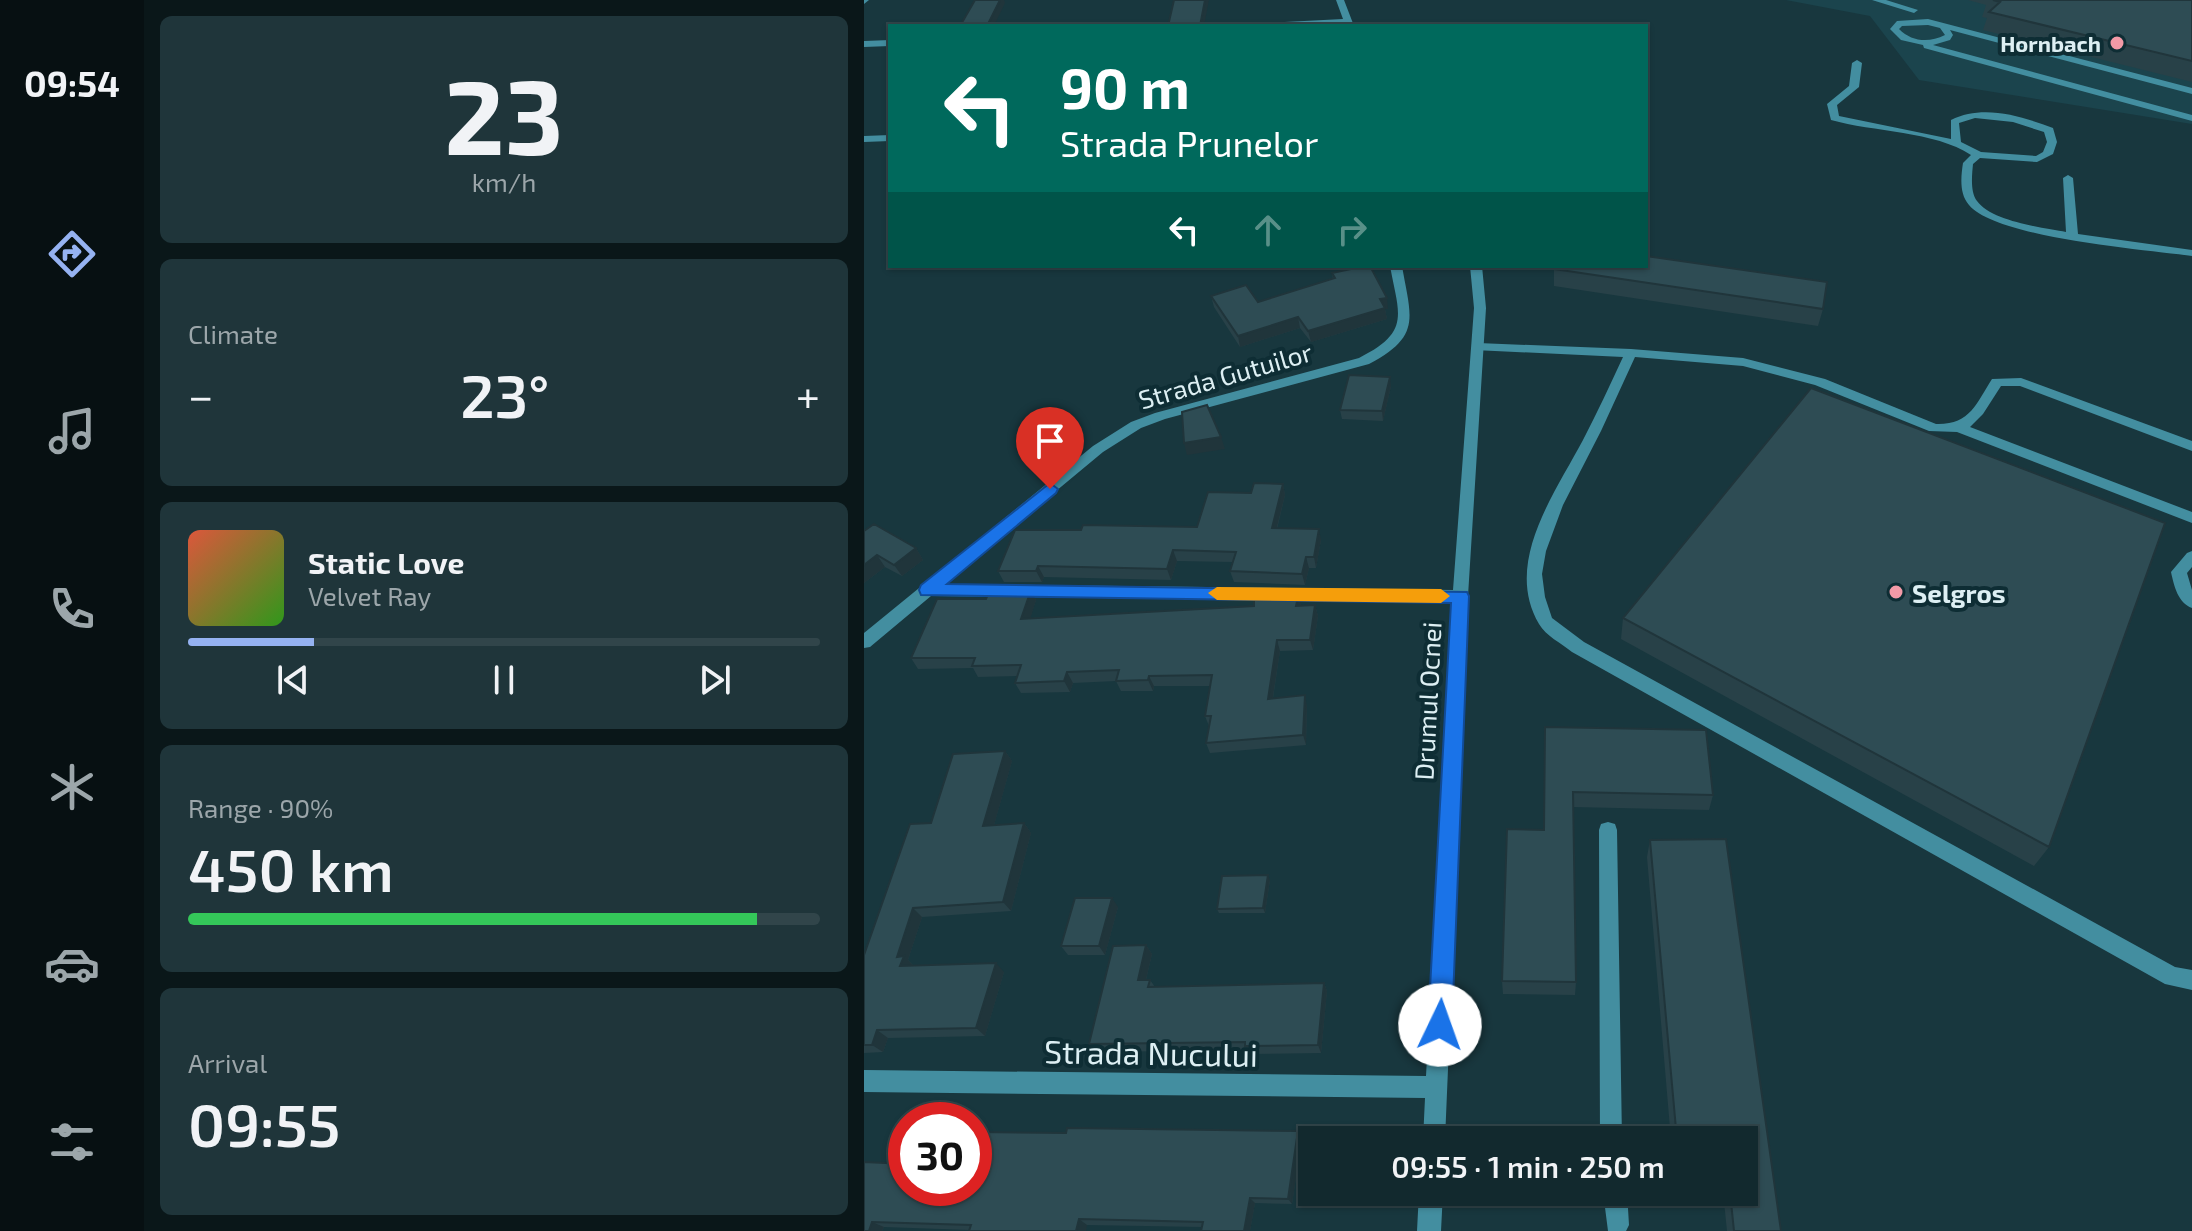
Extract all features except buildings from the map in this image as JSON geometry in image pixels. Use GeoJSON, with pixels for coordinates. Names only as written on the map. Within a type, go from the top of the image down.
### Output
{"type":"FeatureCollection","features":[{"type":"Feature","properties":{"kind":"street"},"geometry":{"type":"LineString","coordinates":[[1340,0],[1349,24]]}},
{"type":"Feature","properties":{"kind":"street"},"geometry":{"type":"LineString","coordinates":[[1876,0],[1913,11]]}},
{"type":"Feature","properties":{"kind":"street"},"geometry":{"type":"LineString","coordinates":[[1925,0],[1895,26],[1895,32],[1914,42],[2192,118]]}},
{"type":"Feature","properties":{"kind":"street"},"geometry":{"type":"LineString","coordinates":[[1900,23],[1919,21],[1946,32],[2192,102]]}},
{"type":"Feature","properties":{"kind":"street"},"geometry":{"type":"LineString","coordinates":[[1914,42],[1933,43],[1946,32]]}},
{"type":"Feature","properties":{"kind":"street"},"geometry":{"type":"LineString","coordinates":[[1946,32],[2192,91]]}},
{"type":"Feature","properties":{"kind":"street"},"geometry":{"type":"LineString","coordinates":[[864,44],[888,43]]}},
{"type":"Feature","properties":{"kind":"street"},"geometry":{"type":"LineString","coordinates":[[1857,63],[1854,87],[1832,104],[1834,118],[1880,130],[1956,142],[1972,148],[1978,155]]}},
{"type":"Feature","properties":{"kind":"street"},"geometry":{"type":"LineString","coordinates":[[1956,142],[1954,122],[1962,116],[2034,124],[2049,130],[2052,142],[2048,154],[2037,159],[1978,155],[1968,163],[1966,176],[1973,204],[1989,218],[2072,235],[2192,253]]}},
{"type":"Feature","properties":{"kind":"street"},"geometry":{"type":"LineString","coordinates":[[864,139],[888,138]]}},
{"type":"Feature","properties":{"kind":"street"},"geometry":{"type":"LineString","coordinates":[[2068,178],[2072,235]]}},
{"type":"Feature","properties":{"kind":"street","name":"Strada Gutuilor"},"geometry":{"type":"LineString","coordinates":[[864,642],[1098,449],[1136,425],[1364,361],[1391,348],[1400,340],[1404,328],[1396,268]]}},
{"type":"Feature","properties":{"kind":"street","name":"Drumul Ocnei"},"geometry":{"type":"LineString","coordinates":[[1435,1126],[1460,596],[1480,308],[1476,268]]}},
{"type":"Feature","properties":{"kind":"street"},"geometry":{"type":"LineString","coordinates":[[1478,347],[1631,353],[1743,362],[1820,382],[1934,428],[1961,428],[2192,518]]}},
{"type":"Feature","properties":{"kind":"street"},"geometry":{"type":"LineString","coordinates":[[1631,353],[1588,445],[1544,524],[1539,548],[1537,601],[1547,624],[1578,647],[2172,977],[2192,980]]}},
{"type":"Feature","properties":{"kind":"street"},"geometry":{"type":"LineString","coordinates":[[1961,428],[1972,422],[1997,382],[2010,381],[2035,386],[2192,446]]}},
{"type":"Feature","properties":{"kind":"street"},"geometry":{"type":"LineString","coordinates":[[2192,557],[2179,572],[2182,588],[2192,602]]}},
{"type":"Feature","properties":{"kind":"street"},"geometry":{"type":"LineString","coordinates":[[928,590],[1460,596]]}},
{"type":"Feature","properties":{"kind":"street"},"geometry":{"type":"LineString","coordinates":[[1608,830],[1611,1126]]}},
{"type":"Feature","properties":{"kind":"street","name":"Strada Nucului"},"geometry":{"type":"LineString","coordinates":[[864,1081],[1437,1087]]}},
{"type":"Feature","properties":{"kind":"street"},"geometry":{"type":"LineString","coordinates":[[1429,1231],[1430,1206]]}},
{"type":"Feature","properties":{"kind":"street"},"geometry":{"type":"LineString","coordinates":[[1616,1206],[1617,1225]]}},
{"type":"Feature","properties":{"kind":"shaded area"},"geometry":{"type":"Polygon","coordinates":[[[1786,0],[2192,0],[2192,124],[1919,80],[1870,16],[1786,0]]]}},
{"type":"Feature","properties":{"kind":"slow traffic"},"geometry":{"type":"LineString","coordinates":[[1217,593],[1441,596]]}},
{"type":"Feature","properties":{"kind":"place","name":"Hornbach"},"geometry":{"type":"Point","coordinates":[2117,43]}},
{"type":"Feature","properties":{"kind":"place","name":"Selgros"},"geometry":{"type":"Point","coordinates":[1896,592]}},
{"type":"Feature","properties":{"kind":"route"},"geometry":{"type":"LineString","coordinates":[[1050,489],[928,590],[1460,596],[1440,1025]]}}]}
